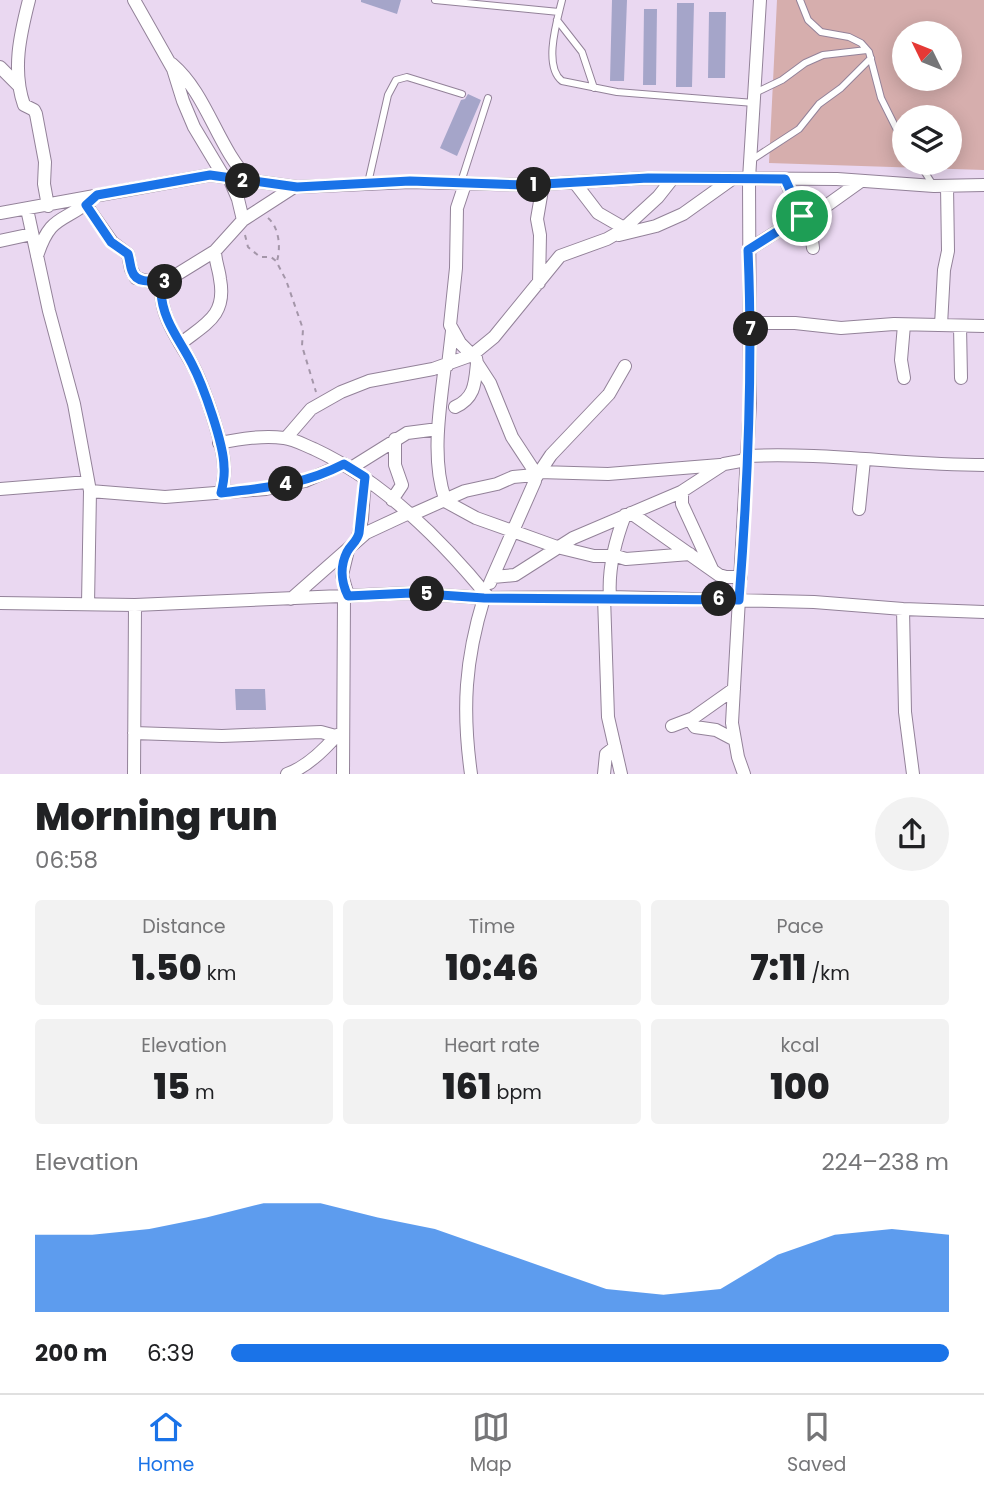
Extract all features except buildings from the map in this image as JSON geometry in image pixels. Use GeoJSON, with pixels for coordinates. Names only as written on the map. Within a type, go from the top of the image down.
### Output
{"type":"FeatureCollection","features":[{"type":"Feature","properties":{"kind":"street"},"geometry":{"type":"LineString","coordinates":[[29,0],[21,32],[18,85],[24,105],[36,114],[48,206]]}},
{"type":"Feature","properties":{"kind":"street"},"geometry":{"type":"LineString","coordinates":[[134,0],[168,61],[194,127],[238,199],[243,220]]}},
{"type":"Feature","properties":{"kind":"street"},"geometry":{"type":"LineString","coordinates":[[744,774],[733,723],[751,323],[749,179],[760,0]]}},
{"type":"Feature","properties":{"kind":"street"},"geometry":{"type":"LineString","coordinates":[[168,61],[186,76],[233,160],[251,182]]}},
{"type":"Feature","properties":{"kind":"street"},"geometry":{"type":"LineString","coordinates":[[0,67],[18,85]]}},
{"type":"Feature","properties":{"kind":"street"},"geometry":{"type":"LineString","coordinates":[[0,214],[210,175],[294,187],[410,181],[543,184],[673,178],[984,186]]}},
{"type":"Feature","properties":{"kind":"street"},"geometry":{"type":"LineString","coordinates":[[612,236],[658,197],[673,178]]}},
{"type":"Feature","properties":{"kind":"street"},"geometry":{"type":"LineString","coordinates":[[286,438],[302,417],[319,403],[369,381],[475,357],[560,256],[612,236],[656,226],[683,214],[732,179]]}},
{"type":"Feature","properties":{"kind":"street"},"geometry":{"type":"LineString","coordinates":[[785,179],[802,216],[813,229]]}},
{"type":"Feature","properties":{"kind":"street"},"geometry":{"type":"LineString","coordinates":[[748,250],[802,216],[821,210],[861,181]]}},
{"type":"Feature","properties":{"kind":"street"},"geometry":{"type":"LineString","coordinates":[[575,183],[597,213],[624,228]]}},
{"type":"Feature","properties":{"kind":"street"},"geometry":{"type":"LineString","coordinates":[[444,500],[438,429],[452,331],[449,314],[456,268],[457,208],[462,184]]}},
{"type":"Feature","properties":{"kind":"street"},"geometry":{"type":"LineString","coordinates":[[539,283],[540,235],[537,219],[543,184]]}},
{"type":"Feature","properties":{"kind":"street"},"geometry":{"type":"LineString","coordinates":[[940,186],[948,251],[944,270],[941,325]]}},
{"type":"Feature","properties":{"kind":"street"},"geometry":{"type":"LineString","coordinates":[[221,493],[224,466],[219,443],[202,386],[171,329],[161,298],[162,286],[168,279],[215,251],[243,220],[294,187]]}},
{"type":"Feature","properties":{"kind":"street"},"geometry":{"type":"LineString","coordinates":[[0,241],[32,232],[42,224],[57,221],[86,205],[97,195]]}},
{"type":"Feature","properties":{"kind":"street"},"geometry":{"type":"LineString","coordinates":[[86,205],[111,242],[128,254],[136,278],[141,281],[168,279]]}},
{"type":"Feature","properties":{"kind":"street"},"geometry":{"type":"LineString","coordinates":[[27,209],[60,357],[74,404],[89,487],[88,604]]}},
{"type":"Feature","properties":{"kind":"street"},"geometry":{"type":"LineString","coordinates":[[813,248],[813,229],[821,210]]}},
{"type":"Feature","properties":{"kind":"street"},"geometry":{"type":"LineString","coordinates":[[37,257],[44,235],[57,221]]}},
{"type":"Feature","properties":{"kind":"street"},"geometry":{"type":"LineString","coordinates":[[180,344],[219,310],[221,281],[215,251]]}},
{"type":"Feature","properties":{"kind":"street"},"geometry":{"type":"LineString","coordinates":[[751,323],[795,323],[841,328],[904,325],[984,326]]}},
{"type":"Feature","properties":{"kind":"street"},"geometry":{"type":"LineString","coordinates":[[904,325],[901,360],[904,378]]}},
{"type":"Feature","properties":{"kind":"street"},"geometry":{"type":"LineString","coordinates":[[960,326],[961,378]]}},
{"type":"Feature","properties":{"kind":"street"},"geometry":{"type":"LineString","coordinates":[[452,331],[475,357],[490,383],[512,437],[536,475]]}},
{"type":"Feature","properties":{"kind":"street"},"geometry":{"type":"LineString","coordinates":[[455,407],[472,392],[475,357]]}},
{"type":"Feature","properties":{"kind":"street"},"geometry":{"type":"LineString","coordinates":[[471,774],[465,693],[474,631],[493,577],[536,475],[551,455],[609,394],[625,366]]}},
{"type":"Feature","properties":{"kind":"street"},"geometry":{"type":"LineString","coordinates":[[0,489],[89,487],[165,497],[266,489],[305,481],[348,466],[407,433],[438,429]]}},
{"type":"Feature","properties":{"kind":"street"},"geometry":{"type":"LineString","coordinates":[[219,443],[270,437],[286,438],[348,466],[410,514],[454,558],[486,596]]}},
{"type":"Feature","properties":{"kind":"street"},"geometry":{"type":"LineString","coordinates":[[392,500],[401,490],[395,465],[395,439]]}},
{"type":"Feature","properties":{"kind":"street"},"geometry":{"type":"LineString","coordinates":[[290,598],[380,525],[475,488],[497,484],[513,477],[722,466],[746,458],[781,454],[943,465],[984,465]]}},
{"type":"Feature","properties":{"kind":"street"},"geometry":{"type":"LineString","coordinates":[[859,509],[864,460]]}},
{"type":"Feature","properties":{"kind":"street"},"geometry":{"type":"LineString","coordinates":[[493,577],[515,575],[557,547],[682,492],[722,466]]}},
{"type":"Feature","properties":{"kind":"street"},"geometry":{"type":"LineString","coordinates":[[343,774],[340,736],[346,596],[342,575],[362,519],[365,477]]}},
{"type":"Feature","properties":{"kind":"street"},"geometry":{"type":"LineString","coordinates":[[682,492],[682,504],[712,569]]}},
{"type":"Feature","properties":{"kind":"street"},"geometry":{"type":"LineString","coordinates":[[444,500],[476,518],[557,547],[594,556],[641,559],[690,555]]}},
{"type":"Feature","properties":{"kind":"street"},"geometry":{"type":"LineString","coordinates":[[628,514],[726,578],[741,577]]}},
{"type":"Feature","properties":{"kind":"street"},"geometry":{"type":"LineString","coordinates":[[621,774],[608,717],[607,597],[614,556],[628,514]]}},
{"type":"Feature","properties":{"kind":"street"},"geometry":{"type":"LineString","coordinates":[[0,603],[135,605],[411,593],[814,602],[984,612]]}},
{"type":"Feature","properties":{"kind":"street"},"geometry":{"type":"LineString","coordinates":[[134,774],[135,605]]}},
{"type":"Feature","properties":{"kind":"street"},"geometry":{"type":"LineString","coordinates":[[903,609],[905,712],[913,774]]}},
{"type":"Feature","properties":{"kind":"street"},"geometry":{"type":"LineString","coordinates":[[671,726],[690,720],[734,689]]}},
{"type":"Feature","properties":{"kind":"street"},"geometry":{"type":"LineString","coordinates":[[690,720],[695,727],[716,730],[735,740]]}},
{"type":"Feature","properties":{"kind":"street"},"geometry":{"type":"LineString","coordinates":[[134,733],[222,736],[321,732],[340,736]]}},
{"type":"Feature","properties":{"kind":"street"},"geometry":{"type":"LineString","coordinates":[[287,774],[316,756],[340,736]]}},
{"type":"Feature","properties":{"kind":"street"},"geometry":{"type":"LineString","coordinates":[[604,774],[606,754],[615,747]]}},
{"type":"Feature","properties":{"kind":"lane"},"geometry":{"type":"LineString","coordinates":[[435,0],[517,8],[558,16],[582,52],[594,88]]}},
{"type":"Feature","properties":{"kind":"lane"},"geometry":{"type":"LineString","coordinates":[[517,0],[517,8]]}},
{"type":"Feature","properties":{"kind":"lane"},"geometry":{"type":"LineString","coordinates":[[562,0],[552,63],[555,76],[562,81],[617,92],[755,98],[805,63],[823,55],[867,50]]}},
{"type":"Feature","properties":{"kind":"lane"},"geometry":{"type":"LineString","coordinates":[[800,0],[808,20],[821,32],[849,37],[862,43],[871,58],[881,98],[892,120]]}},
{"type":"Feature","properties":{"kind":"lane"},"geometry":{"type":"LineString","coordinates":[[751,161],[799,129],[819,104],[841,88],[871,58]]}},
{"type":"Feature","properties":{"kind":"lane"},"geometry":{"type":"LineString","coordinates":[[368,183],[388,95],[396,80],[407,77],[462,94]]}},
{"type":"Feature","properties":{"kind":"lane"},"geometry":{"type":"LineString","coordinates":[[462,184],[488,98]]}},
{"type":"Feature","properties":{"kind":"lane"},"geometry":{"type":"LineString","coordinates":[[930,175],[940,186]]}},
{"type":"Feature","properties":{"kind":"path"},"geometry":{"type":"LineString","coordinates":[[264,207],[265,214],[275,226],[279,255],[276,262]]}},
{"type":"Feature","properties":{"kind":"path"},"geometry":{"type":"LineString","coordinates":[[243,220],[248,247],[260,257],[271,257],[286,280],[303,329],[302,346],[319,403]]}},
{"type":"Feature","properties":{"kind":"shaded area"},"geometry":{"type":"Polygon","coordinates":[[[777,0],[984,0],[984,170],[962,169],[962,105],[892,105],[892,167],[769,163],[777,0]]]}},
{"type":"Feature","properties":{"kind":"route"},"geometry":{"type":"LineString","coordinates":[[210,175],[297,187],[410,181],[526,185],[648,178],[785,179],[802,216],[748,250],[750,403],[739,600],[484,598],[411,593],[348,596],[342,575],[348,550],[357,541],[359,533],[365,477],[344,464],[305,481],[266,489],[221,493],[224,480],[222,452],[202,386],[192,363],[171,329],[161,298],[162,286],[168,279],[141,281],[136,278],[128,254],[111,242],[86,205],[97,195],[210,175]]}}]}
